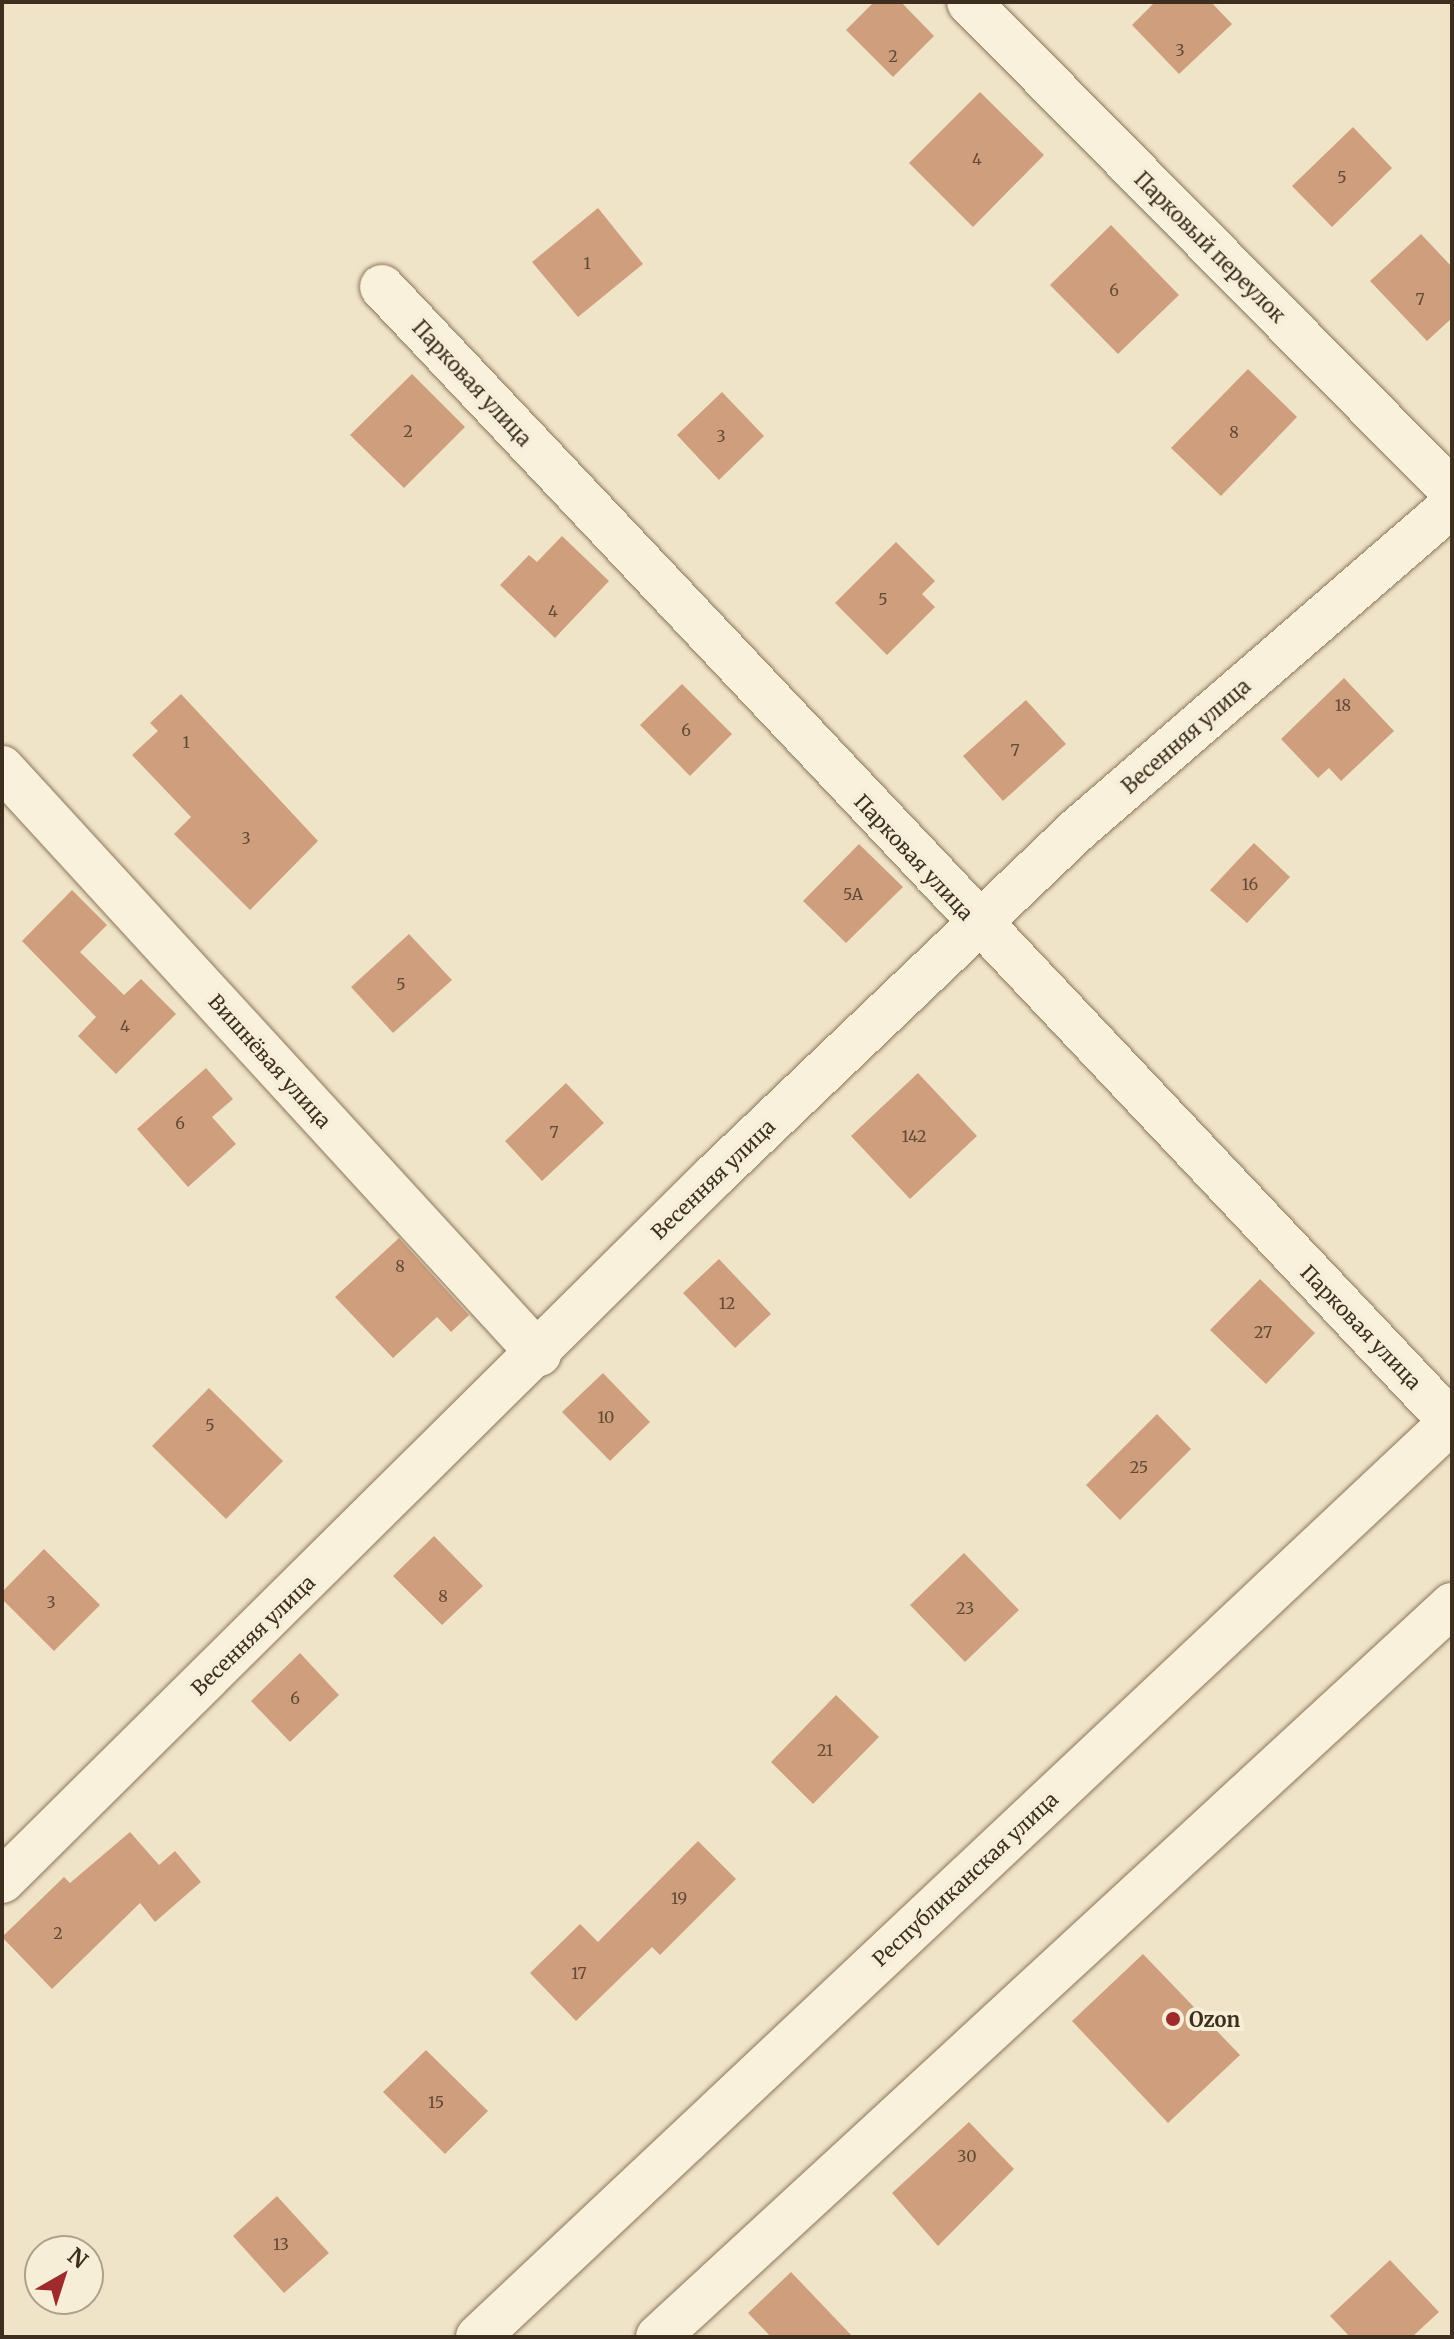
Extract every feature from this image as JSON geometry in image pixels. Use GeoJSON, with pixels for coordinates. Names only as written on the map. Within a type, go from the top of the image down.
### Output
{"type":"FeatureCollection","features":[{"type":"Feature","properties":{"kind":"street","name":"Парковый переулок"},"geometry":{"type":"LineString","coordinates":[[969,2],[1452,491]]}},
{"type":"Feature","properties":{"kind":"street","name":"Парковая улица"},"geometry":{"type":"LineString","coordinates":[[382,287],[978,926],[1452,1422]]}},
{"type":"Feature","properties":{"kind":"street","name":"Весенняя улица"},"geometry":{"type":"LineString","coordinates":[[2,1881],[539,1354],[715,1175],[1077,830],[1452,505]]}},
{"type":"Feature","properties":{"kind":"street","name":"Вишнёвая улица"},"geometry":{"type":"LineString","coordinates":[[2,768],[539,1354]]}},
{"type":"Feature","properties":{"kind":"street","name":"Республиканская улица"},"geometry":{"type":"LineString","coordinates":[[478,2337],[1452,1422]]}},
{"type":"Feature","properties":{"kind":"street"},"geometry":{"type":"LineString","coordinates":[[658,2337],[1452,1605]]}},
{"type":"Feature","properties":{"kind":"building"},"geometry":{"type":"Polygon","coordinates":[[[874,2],[901,2],[934,36],[893,77],[846,30],[874,2]]]}},
{"type":"Feature","properties":{"kind":"building"},"geometry":{"type":"Polygon","coordinates":[[[1155,2],[1211,2],[1232,24],[1179,74],[1132,25],[1155,2]]]}},
{"type":"Feature","properties":{"kind":"building"},"geometry":{"type":"Polygon","coordinates":[[[980,92],[1044,155],[973,227],[909,163],[980,92]]]}},
{"type":"Feature","properties":{"kind":"building"},"geometry":{"type":"Polygon","coordinates":[[[1353,127],[1392,168],[1332,227],[1292,186],[1353,127]]]}},
{"type":"Feature","properties":{"kind":"building"},"geometry":{"type":"Polygon","coordinates":[[[598,208],[643,264],[578,317],[532,262],[598,208]]]}},
{"type":"Feature","properties":{"kind":"building"},"geometry":{"type":"Polygon","coordinates":[[[1111,225],[1179,295],[1118,354],[1050,285],[1111,225]]]}},
{"type":"Feature","properties":{"kind":"building"},"geometry":{"type":"Polygon","coordinates":[[[1421,234],[1452,267],[1452,318],[1427,341],[1370,281],[1421,234]]]}},
{"type":"Feature","properties":{"kind":"building"},"geometry":{"type":"Polygon","coordinates":[[[1248,369],[1297,417],[1221,496],[1171,448],[1248,369]]]}},
{"type":"Feature","properties":{"kind":"building"},"geometry":{"type":"Polygon","coordinates":[[[412,374],[465,427],[404,488],[350,435],[412,374]]]}},
{"type":"Feature","properties":{"kind":"building"},"geometry":{"type":"Polygon","coordinates":[[[722,392],[764,436],[719,480],[677,435],[722,392]]]}},
{"type":"Feature","properties":{"kind":"building"},"geometry":{"type":"Polygon","coordinates":[[[562,536],[609,581],[555,638],[500,585],[529,555],[537,562],[562,536]]]}},
{"type":"Feature","properties":{"kind":"building"},"geometry":{"type":"Polygon","coordinates":[[[896,542],[935,581],[922,594],[935,607],[887,655],[835,603],[896,542]]]}},
{"type":"Feature","properties":{"kind":"building"},"geometry":{"type":"Polygon","coordinates":[[[1344,678],[1394,731],[1341,781],[1329,768],[1318,778],[1281,739],[1344,678]]]}},
{"type":"Feature","properties":{"kind":"building"},"geometry":{"type":"Polygon","coordinates":[[[682,684],[732,734],[690,776],[640,725],[682,684]]]}},
{"type":"Feature","properties":{"kind":"building"},"geometry":{"type":"Polygon","coordinates":[[[181,694],[318,841],[250,910],[174,834],[191,817],[132,755],[158,731],[150,723],[181,694]]]}},
{"type":"Feature","properties":{"kind":"building"},"geometry":{"type":"Polygon","coordinates":[[[1026,700],[1066,744],[1003,801],[963,756],[1026,700]]]}},
{"type":"Feature","properties":{"kind":"building"},"geometry":{"type":"Polygon","coordinates":[[[1254,843],[1290,877],[1247,923],[1210,890],[1254,843]]]}},
{"type":"Feature","properties":{"kind":"building"},"geometry":{"type":"Polygon","coordinates":[[[859,844],[903,887],[846,943],[803,901],[859,844]]]}},
{"type":"Feature","properties":{"kind":"building"},"geometry":{"type":"Polygon","coordinates":[[[72,890],[107,925],[80,952],[124,995],[141,979],[176,1014],[116,1074],[78,1036],[96,1017],[22,941],[72,890]]]}},
{"type":"Feature","properties":{"kind":"building"},"geometry":{"type":"Polygon","coordinates":[[[409,934],[452,980],[393,1033],[351,987],[409,934]]]}},
{"type":"Feature","properties":{"kind":"building"},"geometry":{"type":"Polygon","coordinates":[[[206,1068],[233,1099],[212,1117],[236,1144],[188,1187],[137,1129],[206,1068]]]}},
{"type":"Feature","properties":{"kind":"building"},"geometry":{"type":"Polygon","coordinates":[[[918,1073],[977,1136],[910,1199],[851,1136],[918,1073]]]}},
{"type":"Feature","properties":{"kind":"building"},"geometry":{"type":"Polygon","coordinates":[[[566,1083],[604,1123],[542,1181],[505,1141],[566,1083]]]}},
{"type":"Feature","properties":{"kind":"building"},"geometry":{"type":"Polygon","coordinates":[[[399,1238],[469,1315],[451,1332],[437,1317],[393,1358],[335,1297],[399,1238]]]}},
{"type":"Feature","properties":{"kind":"building"},"geometry":{"type":"Polygon","coordinates":[[[719,1259],[771,1314],[735,1348],[683,1293],[719,1259]]]}},
{"type":"Feature","properties":{"kind":"building"},"geometry":{"type":"Polygon","coordinates":[[[1260,1279],[1315,1333],[1266,1384],[1210,1330],[1260,1279]]]}},
{"type":"Feature","properties":{"kind":"building"},"geometry":{"type":"Polygon","coordinates":[[[603,1373],[650,1422],[610,1461],[562,1412],[603,1373]]]}},
{"type":"Feature","properties":{"kind":"building"},"geometry":{"type":"Polygon","coordinates":[[[209,1388],[283,1461],[226,1519],[152,1446],[209,1388]]]}},
{"type":"Feature","properties":{"kind":"building"},"geometry":{"type":"Polygon","coordinates":[[[1157,1414],[1191,1449],[1120,1520],[1086,1485],[1157,1414]]]}},
{"type":"Feature","properties":{"kind":"building"},"geometry":{"type":"Polygon","coordinates":[[[434,1536],[483,1586],[442,1625],[393,1576],[434,1536]]]}},
{"type":"Feature","properties":{"kind":"building"},"geometry":{"type":"Polygon","coordinates":[[[44,1549],[100,1605],[54,1651],[2,1599],[2,1592],[44,1549]]]}},
{"type":"Feature","properties":{"kind":"building"},"geometry":{"type":"Polygon","coordinates":[[[964,1553],[1019,1610],[965,1662],[910,1605],[964,1553]]]}},
{"type":"Feature","properties":{"kind":"building"},"geometry":{"type":"Polygon","coordinates":[[[300,1653],[339,1695],[290,1742],[251,1701],[300,1653]]]}},
{"type":"Feature","properties":{"kind":"building"},"geometry":{"type":"Polygon","coordinates":[[[836,1695],[879,1737],[813,1804],[771,1762],[836,1695]]]}},
{"type":"Feature","properties":{"kind":"building"},"geometry":{"type":"Polygon","coordinates":[[[130,1832],[159,1865],[175,1851],[201,1882],[155,1922],[140,1903],[52,1989],[2,1937],[64,1877],[70,1883],[130,1832]]]}},
{"type":"Feature","properties":{"kind":"building"},"geometry":{"type":"Polygon","coordinates":[[[698,1841],[736,1879],[660,1955],[652,1947],[576,2021],[530,1973],[580,1924],[598,1942],[698,1841]]]}},
{"type":"Feature","properties":{"kind":"building"},"geometry":{"type":"Polygon","coordinates":[[[1143,1954],[1240,2055],[1168,2123],[1072,2021],[1143,1954]]]}},
{"type":"Feature","properties":{"kind":"building"},"geometry":{"type":"Polygon","coordinates":[[[426,2050],[488,2111],[445,2154],[383,2092],[426,2050]]]}},
{"type":"Feature","properties":{"kind":"building"},"geometry":{"type":"Polygon","coordinates":[[[969,2122],[1014,2169],[938,2246],[892,2193],[969,2122]]]}},
{"type":"Feature","properties":{"kind":"building"},"geometry":{"type":"Polygon","coordinates":[[[277,2196],[329,2253],[284,2293],[233,2236],[277,2196]]]}},
{"type":"Feature","properties":{"kind":"building"},"geometry":{"type":"Polygon","coordinates":[[[1390,2260],[1439,2312],[1412,2337],[1350,2337],[1330,2316],[1390,2260]]]}},
{"type":"Feature","properties":{"kind":"building"},"geometry":{"type":"Polygon","coordinates":[[[791,2272],[853,2337],[771,2337],[748,2313],[791,2272]]]}},
{"type":"Feature","properties":{"kind":"place","name":"Ozon"},"geometry":{"type":"Point","coordinates":[1173,2019]}}]}
